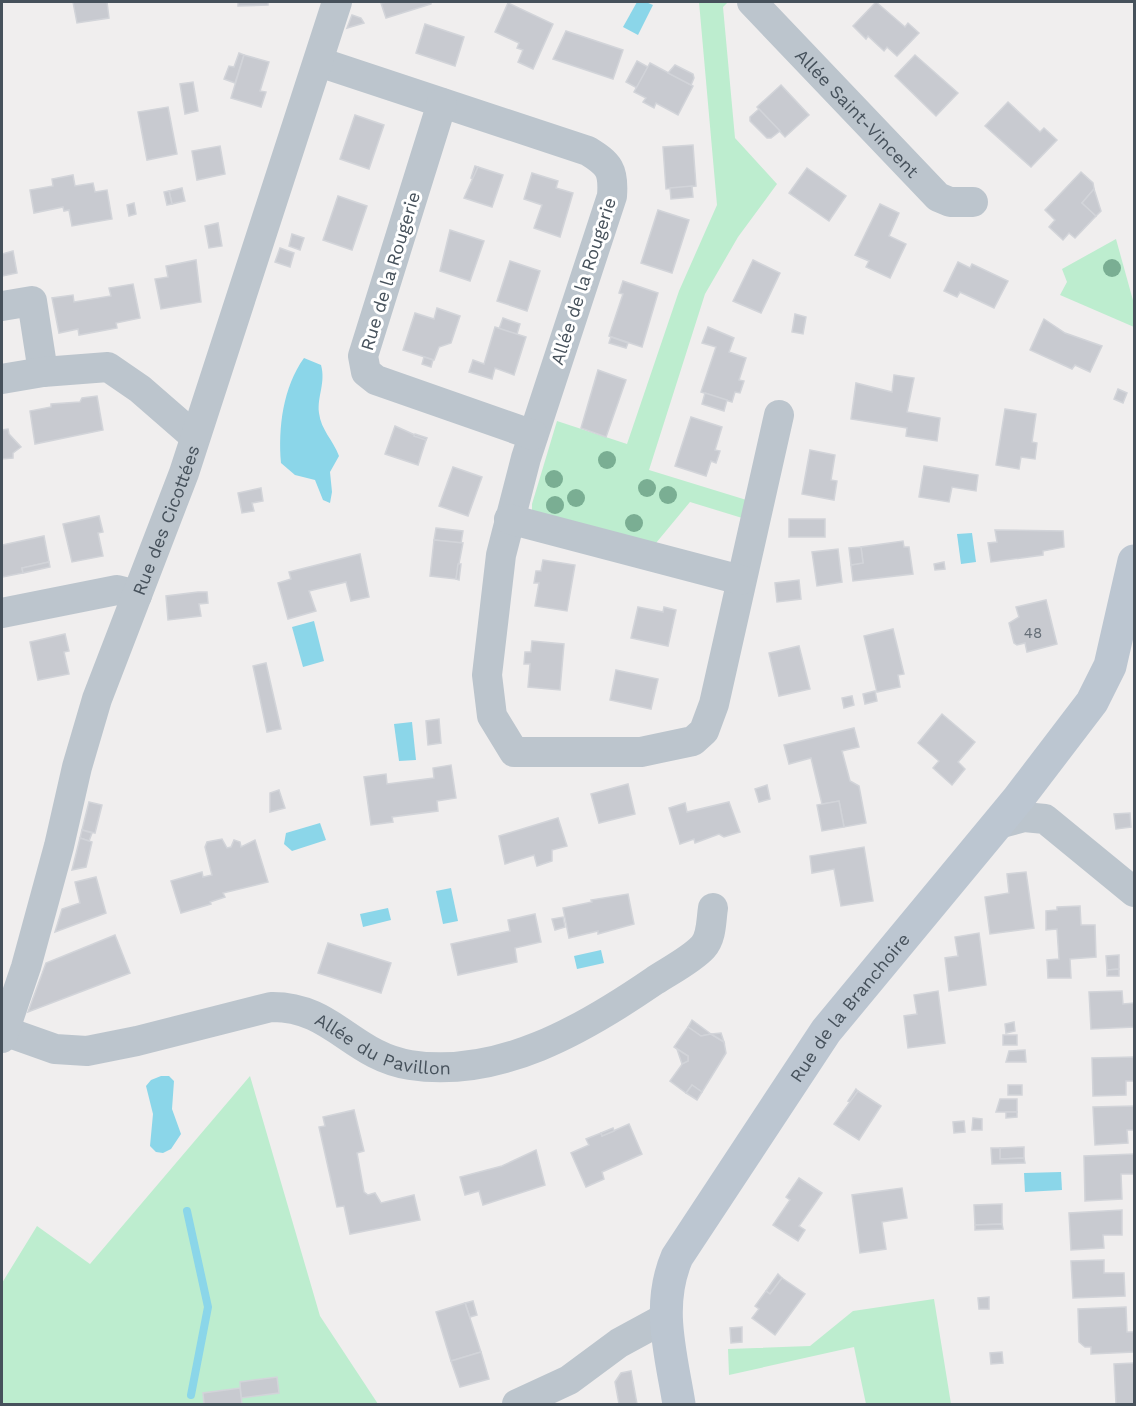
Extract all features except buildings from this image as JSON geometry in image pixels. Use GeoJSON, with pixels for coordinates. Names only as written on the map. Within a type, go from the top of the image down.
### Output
{"type":"FeatureCollection","features":[{"type":"Feature","properties":{"kind":"main road","name":"Rue de la Branchoire"},"geometry":{"type":"LineString","coordinates":[[679,1404],[665,1318],[669,1279],[677,1257],[810,1054],[843,1009],[998,824],[1092,702],[1110,666],[1134,561]]}},
{"type":"Feature","properties":{"kind":"street","name":"Rue des Cicottées"},"geometry":{"type":"LineString","coordinates":[[3,1035],[26,967],[59,846],[77,767],[97,699],[184,473],[194,436],[337,2]]}},
{"type":"Feature","properties":{"kind":"street","name":"Allée Saint-Vincent"},"geometry":{"type":"LineString","coordinates":[[752,2],[938,197],[950,202],[972,202]]}},
{"type":"Feature","properties":{"kind":"street","name":"Allée de la Rougerie"},"geometry":{"type":"LineString","coordinates":[[319,62],[588,151],[605,162],[613,178],[612,196],[533,435],[501,555],[488,675],[492,716],[514,752],[641,752],[693,741],[704,731],[714,704],[779,415]]}},
{"type":"Feature","properties":{"kind":"street","name":"Rue de la Rougerie"},"geometry":{"type":"LineString","coordinates":[[442,103],[363,356],[366,372],[376,380],[533,435]]}},
{"type":"Feature","properties":{"kind":"street"},"geometry":{"type":"LineString","coordinates":[[2,306],[32,301],[44,372]]}},
{"type":"Feature","properties":{"kind":"street"},"geometry":{"type":"LineString","coordinates":[[2,379],[44,372],[108,367],[140,389],[194,436]]}},
{"type":"Feature","properties":{"kind":"street"},"geometry":{"type":"LineString","coordinates":[[509,519],[741,580]]}},
{"type":"Feature","properties":{"kind":"street"},"geometry":{"type":"LineString","coordinates":[[2,613],[117,590],[137,595]]}},
{"type":"Feature","properties":{"kind":"street"},"geometry":{"type":"LineString","coordinates":[[998,824],[1024,817],[1045,819],[1134,892]]}},
{"type":"Feature","properties":{"kind":"street","name":"Allée du Pavillon"},"geometry":{"type":"LineString","coordinates":[[3,1035],[55,1049],[87,1051],[137,1041],[271,1007],[285,1006],[318,1016],[367,1051],[393,1061],[426,1067],[480,1062],[541,1046],[612,1010],[703,947],[711,929],[713,908]]}},
{"type":"Feature","properties":{"kind":"street"},"geometry":{"type":"LineString","coordinates":[[518,1404],[568,1380],[619,1343],[665,1318]]}},
{"type":"Feature","properties":{"kind":"green space"},"geometry":{"type":"Polygon","coordinates":[[[699,2],[728,2],[723,7],[735,138],[777,184],[738,237],[705,294],[649,470],[753,502],[752,521],[690,502],[656,543],[532,513],[532,504],[557,421],[627,444],[679,291],[717,205],[699,2]]]}},
{"type":"Feature","properties":{"kind":"green space"},"geometry":{"type":"Polygon","coordinates":[[[1116,239],[1134,304],[1134,327],[1060,295],[1067,282],[1062,269],[1116,239]]]}},
{"type":"Feature","properties":{"kind":"green space"},"geometry":{"type":"Polygon","coordinates":[[[250,1076],[320,1316],[378,1404],[2,1404],[2,1283],[37,1226],[90,1264],[250,1076]]]}},
{"type":"Feature","properties":{"kind":"green space"},"geometry":{"type":"Polygon","coordinates":[[[934,1299],[951,1404],[866,1404],[854,1347],[729,1375],[728,1349],[810,1346],[853,1311],[934,1299]]]}},
{"type":"Feature","properties":{"kind":"water"},"geometry":{"type":"Polygon","coordinates":[[[637,2],[653,5],[638,35],[623,27],[637,2]]]}},
{"type":"Feature","properties":{"kind":"water"},"geometry":{"type":"Polygon","coordinates":[[[304,358],[321,365],[323,378],[319,407],[320,419],[339,456],[330,472],[332,492],[330,503],[323,500],[315,480],[295,475],[281,463],[280,436],[284,408],[291,382],[304,358]]]}},
{"type":"Feature","properties":{"kind":"water"},"geometry":{"type":"Polygon","coordinates":[[[972,533],[976,562],[961,564],[957,534],[972,533]]]}},
{"type":"Feature","properties":{"kind":"water"},"geometry":{"type":"Polygon","coordinates":[[[314,621],[324,661],[303,667],[292,627],[314,621]]]}},
{"type":"Feature","properties":{"kind":"water"},"geometry":{"type":"Polygon","coordinates":[[[412,722],[416,760],[399,761],[394,724],[412,722]]]}},
{"type":"Feature","properties":{"kind":"water"},"geometry":{"type":"Polygon","coordinates":[[[320,823],[326,840],[292,851],[284,844],[286,833],[320,823]]]}},
{"type":"Feature","properties":{"kind":"water"},"geometry":{"type":"Polygon","coordinates":[[[451,888],[458,921],[443,924],[436,891],[451,888]]]}},
{"type":"Feature","properties":{"kind":"water"},"geometry":{"type":"Polygon","coordinates":[[[388,908],[391,920],[363,927],[360,914],[388,908]]]}},
{"type":"Feature","properties":{"kind":"water"},"geometry":{"type":"Polygon","coordinates":[[[601,950],[604,963],[577,969],[574,956],[601,950]]]}},
{"type":"Feature","properties":{"kind":"water"},"geometry":{"type":"Polygon","coordinates":[[[169,1076],[174,1081],[172,1109],[181,1134],[171,1149],[163,1153],[156,1152],[150,1146],[153,1114],[146,1086],[151,1080],[169,1076]]]}},
{"type":"Feature","properties":{"kind":"water"},"geometry":{"type":"Polygon","coordinates":[[[1061,1172],[1062,1190],[1025,1192],[1024,1173],[1061,1172]]]}},
{"type":"Feature","properties":{"kind":"waterway"},"geometry":{"type":"LineString","coordinates":[[187,1211],[208,1307],[191,1395]]}}]}
